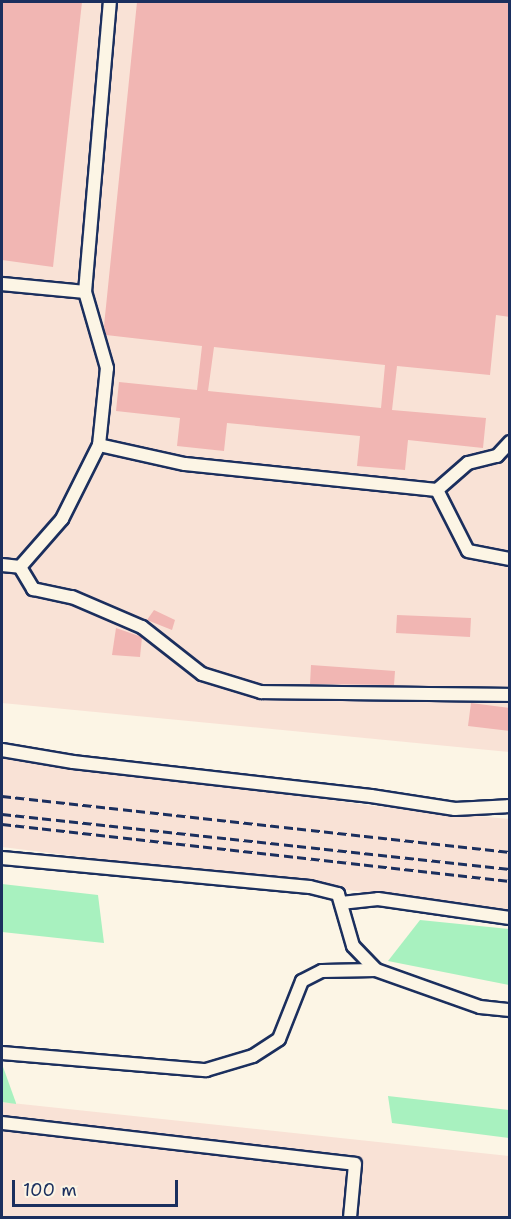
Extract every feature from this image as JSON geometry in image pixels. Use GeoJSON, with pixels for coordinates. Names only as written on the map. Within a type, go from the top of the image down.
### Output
{"type":"FeatureCollection","features":[{"type":"Feature","properties":{"kind":"lane"},"geometry":{"type":"LineString","coordinates":[[20,567],[62,519],[99,445],[107,368],[85,292],[110,2]]}},
{"type":"Feature","properties":{"kind":"lane"},"geometry":{"type":"LineString","coordinates":[[2,284],[85,292]]}},
{"type":"Feature","properties":{"kind":"lane"},"geometry":{"type":"LineString","coordinates":[[99,445],[185,464],[437,490],[468,463],[497,456],[510,442]]}},
{"type":"Feature","properties":{"kind":"lane"},"geometry":{"type":"LineString","coordinates":[[437,490],[468,551],[510,559]]}},
{"type":"Feature","properties":{"kind":"lane"},"geometry":{"type":"LineString","coordinates":[[2,565],[20,567]]}},
{"type":"Feature","properties":{"kind":"lane"},"geometry":{"type":"LineString","coordinates":[[20,567],[33,590],[72,597],[142,627],[202,674],[261,692],[510,695]]}},
{"type":"Feature","properties":{"kind":"lane"},"geometry":{"type":"LineString","coordinates":[[2,750],[73,762],[371,795],[455,809],[510,806]]}},
{"type":"Feature","properties":{"kind":"lane"},"geometry":{"type":"LineString","coordinates":[[2,858],[310,887],[338,894],[353,946],[376,970]]}},
{"type":"Feature","properties":{"kind":"lane"},"geometry":{"type":"LineString","coordinates":[[341,903],[378,899],[510,918]]}},
{"type":"Feature","properties":{"kind":"lane"},"geometry":{"type":"LineString","coordinates":[[2,1053],[207,1070],[253,1056],[279,1039],[302,981],[322,971],[376,970],[480,1007],[510,1010]]}},
{"type":"Feature","properties":{"kind":"lane"},"geometry":{"type":"LineString","coordinates":[[2,1123],[355,1164],[350,1218]]}},
{"type":"Feature","properties":{"kind":"shaded area"},"geometry":{"type":"Polygon","coordinates":[[[2,2],[509,2],[509,752],[2,703],[2,2]]]}},
{"type":"Feature","properties":{"kind":"shaded area"},"geometry":{"type":"Polygon","coordinates":[[[2,754],[374,806],[509,819],[509,910],[2,847],[2,754]]]}},
{"type":"Feature","properties":{"kind":"shaded area"},"geometry":{"type":"Polygon","coordinates":[[[2,1102],[509,1156],[509,1217],[2,1218],[2,1102]]]}},
{"type":"Feature","properties":{"kind":"green space"},"geometry":{"type":"Polygon","coordinates":[[[2,884],[98,895],[104,943],[2,932],[2,884]]]}},
{"type":"Feature","properties":{"kind":"green space"},"geometry":{"type":"Polygon","coordinates":[[[420,920],[509,929],[509,985],[388,961],[420,920]]]}},
{"type":"Feature","properties":{"kind":"green space"},"geometry":{"type":"Polygon","coordinates":[[[2,1064],[16,1103],[16,1104],[2,1102],[2,1064]]]}},
{"type":"Feature","properties":{"kind":"green space"},"geometry":{"type":"Polygon","coordinates":[[[388,1096],[509,1110],[509,1138],[392,1123],[388,1096]]]}},
{"type":"Feature","properties":{"kind":"building"},"geometry":{"type":"Polygon","coordinates":[[[2,2],[82,2],[53,267],[2,260],[2,2]]]}},
{"type":"Feature","properties":{"kind":"building"},"geometry":{"type":"Polygon","coordinates":[[[137,2],[510,2],[510,317],[496,315],[490,375],[397,366],[392,410],[486,418],[483,448],[408,440],[405,470],[357,466],[360,436],[227,423],[224,451],[177,446],[180,418],[116,411],[119,382],[197,390],[202,346],[106,335],[104,326],[137,2]],[[214,347],[208,391],[381,408],[385,365],[214,347]]]}},
{"type":"Feature","properties":{"kind":"building"},"geometry":{"type":"Polygon","coordinates":[[[154,610],[175,620],[172,630],[147,620],[154,610]]]}},
{"type":"Feature","properties":{"kind":"building"},"geometry":{"type":"Polygon","coordinates":[[[397,615],[471,618],[470,637],[396,633],[397,615]]]}},
{"type":"Feature","properties":{"kind":"building"},"geometry":{"type":"Polygon","coordinates":[[[116,628],[142,637],[140,657],[112,655],[116,628]]]}},
{"type":"Feature","properties":{"kind":"building"},"geometry":{"type":"Polygon","coordinates":[[[311,665],[395,671],[394,685],[310,684],[311,665]]]}},
{"type":"Feature","properties":{"kind":"building"},"geometry":{"type":"Polygon","coordinates":[[[471,703],[510,708],[510,731],[468,726],[471,703]]]}},
{"type":"Feature","properties":{"kind":"railway"},"geometry":{"type":"LineString","coordinates":[[2,796],[510,852]]}},
{"type":"Feature","properties":{"kind":"railway"},"geometry":{"type":"LineString","coordinates":[[2,814],[510,869]]}},
{"type":"Feature","properties":{"kind":"railway"},"geometry":{"type":"LineString","coordinates":[[2,824],[510,881]]}}]}
